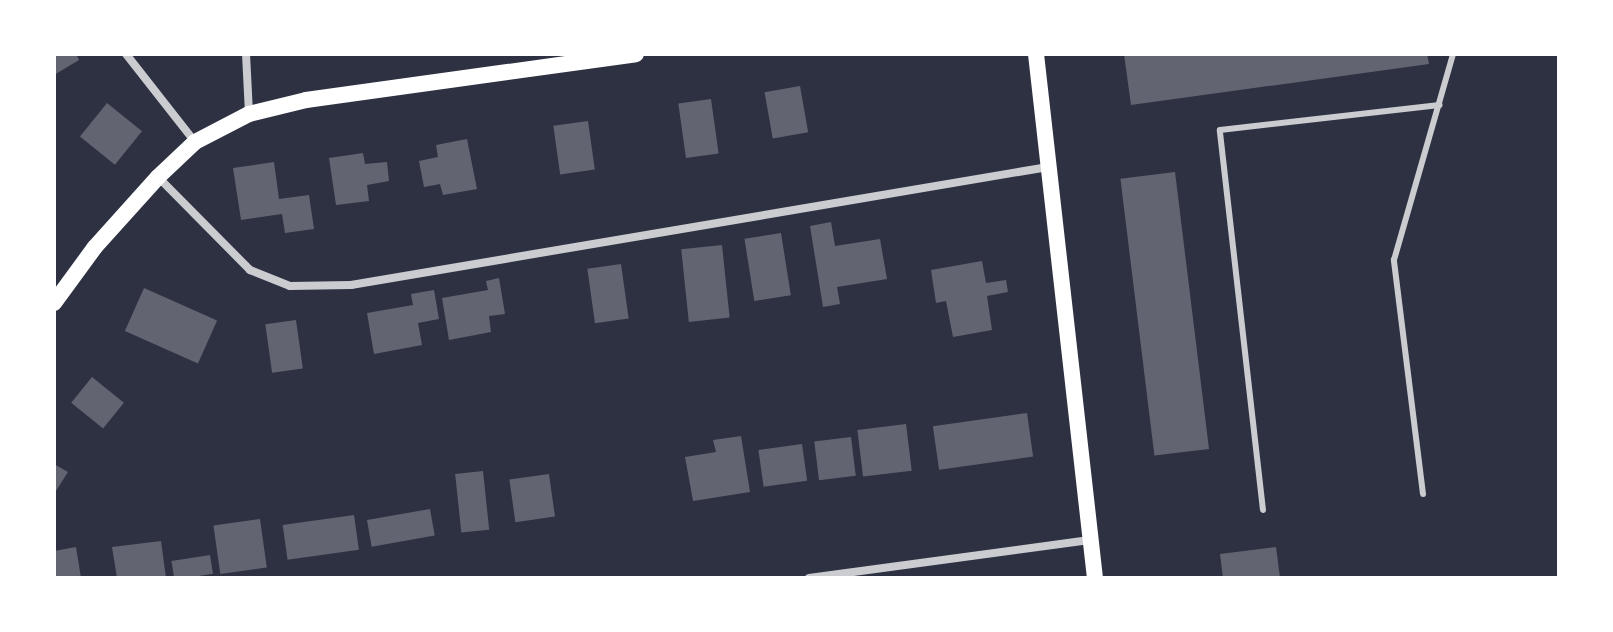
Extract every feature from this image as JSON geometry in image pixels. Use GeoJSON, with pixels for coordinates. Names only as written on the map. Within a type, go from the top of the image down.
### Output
{"type":"FeatureCollection","features":[{"type":"Feature","properties":{"kind":"main road"},"geometry":{"type":"LineString","coordinates":[[54,303],[95,247],[158,177],[195,142],[249,114],[306,100],[636,54]]}},
{"type":"Feature","properties":{"kind":"main road"},"geometry":{"type":"LineString","coordinates":[[1036,54],[1095,578]]}},
{"type":"Feature","properties":{"kind":"street"},"geometry":{"type":"LineString","coordinates":[[126,54],[195,142]]}},
{"type":"Feature","properties":{"kind":"street"},"geometry":{"type":"LineString","coordinates":[[246,54],[249,114]]}},
{"type":"Feature","properties":{"kind":"street"},"geometry":{"type":"LineString","coordinates":[[158,177],[250,270],[290,286],[351,285],[1049,166]]}},
{"type":"Feature","properties":{"kind":"street"},"geometry":{"type":"LineString","coordinates":[[809,578],[1091,540]]}},
{"type":"Feature","properties":{"kind":"lane"},"geometry":{"type":"LineString","coordinates":[[1423,494],[1394,260],[1453,54]]}},
{"type":"Feature","properties":{"kind":"lane"},"geometry":{"type":"LineString","coordinates":[[1263,510],[1220,130],[1440,105]]}},
{"type":"Feature","properties":{"kind":"building"},"geometry":{"type":"Polygon","coordinates":[[[54,54],[76,54],[79,60],[54,75],[54,54]]]}},
{"type":"Feature","properties":{"kind":"building"},"geometry":{"type":"Polygon","coordinates":[[[1124,54],[1427,54],[1429,64],[1131,105],[1124,54]]]}},
{"type":"Feature","properties":{"kind":"building"},"geometry":{"type":"Polygon","coordinates":[[[800,86],[808,132],[773,139],[765,92],[800,86]]]}},
{"type":"Feature","properties":{"kind":"building"},"geometry":{"type":"Polygon","coordinates":[[[711,99],[719,153],[686,158],[678,104],[711,99]]]}},
{"type":"Feature","properties":{"kind":"building"},"geometry":{"type":"Polygon","coordinates":[[[107,103],[142,131],[115,165],[80,136],[107,103]]]}},
{"type":"Feature","properties":{"kind":"building"},"geometry":{"type":"Polygon","coordinates":[[[588,121],[595,170],[560,174],[553,126],[588,121]]]}},
{"type":"Feature","properties":{"kind":"building"},"geometry":{"type":"Polygon","coordinates":[[[467,139],[477,189],[443,195],[440,184],[424,187],[419,161],[438,157],[436,145],[467,139]]]}},
{"type":"Feature","properties":{"kind":"building"},"geometry":{"type":"Polygon","coordinates":[[[363,153],[365,164],[387,162],[389,181],[367,185],[369,201],[336,205],[329,158],[363,153]]]}},
{"type":"Feature","properties":{"kind":"building"},"geometry":{"type":"Polygon","coordinates":[[[274,162],[279,199],[309,195],[314,229],[285,233],[282,214],[241,220],[233,168],[274,162]]]}},
{"type":"Feature","properties":{"kind":"building"},"geometry":{"type":"Polygon","coordinates":[[[1175,172],[1209,449],[1154,456],[1120,179],[1175,172]]]}},
{"type":"Feature","properties":{"kind":"building"},"geometry":{"type":"Polygon","coordinates":[[[831,222],[835,246],[880,239],[887,279],[837,287],[840,304],[823,307],[810,226],[831,222]]]}},
{"type":"Feature","properties":{"kind":"building"},"geometry":{"type":"Polygon","coordinates":[[[781,233],[791,295],[754,301],[744,239],[781,233]]]}},
{"type":"Feature","properties":{"kind":"building"},"geometry":{"type":"Polygon","coordinates":[[[722,245],[730,318],[689,322],[681,249],[722,245]]]}},
{"type":"Feature","properties":{"kind":"building"},"geometry":{"type":"Polygon","coordinates":[[[982,261],[986,283],[1006,280],[1008,292],[987,296],[992,330],[953,337],[946,301],[936,303],[931,270],[982,261]]]}},
{"type":"Feature","properties":{"kind":"building"},"geometry":{"type":"Polygon","coordinates":[[[621,264],[629,318],[595,323],[587,269],[621,264]]]}},
{"type":"Feature","properties":{"kind":"building"},"geometry":{"type":"Polygon","coordinates":[[[499,278],[505,314],[489,316],[491,332],[449,340],[442,298],[488,290],[486,281],[499,278]]]}},
{"type":"Feature","properties":{"kind":"building"},"geometry":{"type":"Polygon","coordinates":[[[144,288],[217,321],[198,363],[125,331],[144,288]]]}},
{"type":"Feature","properties":{"kind":"building"},"geometry":{"type":"Polygon","coordinates":[[[434,290],[439,319],[418,323],[422,345],[374,354],[367,313],[413,305],[411,294],[434,290]]]}},
{"type":"Feature","properties":{"kind":"building"},"geometry":{"type":"Polygon","coordinates":[[[296,320],[303,369],[272,373],[265,324],[296,320]]]}},
{"type":"Feature","properties":{"kind":"building"},"geometry":{"type":"Polygon","coordinates":[[[92,377],[124,403],[103,428],[71,403],[92,377]]]}},
{"type":"Feature","properties":{"kind":"building"},"geometry":{"type":"Polygon","coordinates":[[[1027,413],[1033,457],[939,470],[933,426],[1027,413]]]}},
{"type":"Feature","properties":{"kind":"building"},"geometry":{"type":"Polygon","coordinates":[[[906,424],[912,471],[863,477],[857,430],[906,424]]]}},
{"type":"Feature","properties":{"kind":"building"},"geometry":{"type":"Polygon","coordinates":[[[741,436],[750,492],[693,501],[685,457],[716,452],[713,440],[741,436]]]}},
{"type":"Feature","properties":{"kind":"building"},"geometry":{"type":"Polygon","coordinates":[[[851,437],[856,476],[819,480],[814,442],[851,437]]]}},
{"type":"Feature","properties":{"kind":"building"},"geometry":{"type":"Polygon","coordinates":[[[802,444],[807,481],[764,487],[758,450],[802,444]]]}},
{"type":"Feature","properties":{"kind":"building"},"geometry":{"type":"Polygon","coordinates":[[[54,464],[68,472],[54,494],[54,464]]]}},
{"type":"Feature","properties":{"kind":"building"},"geometry":{"type":"Polygon","coordinates":[[[483,471],[489,530],[461,533],[455,474],[483,471]]]}},
{"type":"Feature","properties":{"kind":"building"},"geometry":{"type":"Polygon","coordinates":[[[549,474],[555,517],[515,522],[509,480],[549,474]]]}},
{"type":"Feature","properties":{"kind":"building"},"geometry":{"type":"Polygon","coordinates":[[[430,509],[435,536],[372,547],[367,520],[430,509]]]}},
{"type":"Feature","properties":{"kind":"building"},"geometry":{"type":"Polygon","coordinates":[[[354,515],[359,550],[288,560],[283,525],[354,515]]]}},
{"type":"Feature","properties":{"kind":"building"},"geometry":{"type":"Polygon","coordinates":[[[260,519],[267,568],[220,574],[213,526],[260,519]]]}},
{"type":"Feature","properties":{"kind":"building"},"geometry":{"type":"Polygon","coordinates":[[[161,541],[166,578],[117,578],[112,547],[161,541]]]}},
{"type":"Feature","properties":{"kind":"building"},"geometry":{"type":"Polygon","coordinates":[[[76,547],[81,578],[54,578],[54,551],[76,547]]]}},
{"type":"Feature","properties":{"kind":"building"},"geometry":{"type":"Polygon","coordinates":[[[1276,547],[1280,578],[1223,578],[1220,554],[1276,547]]]}},
{"type":"Feature","properties":{"kind":"building"},"geometry":{"type":"Polygon","coordinates":[[[210,555],[213,574],[174,578],[171,561],[210,555]]]}}]}
